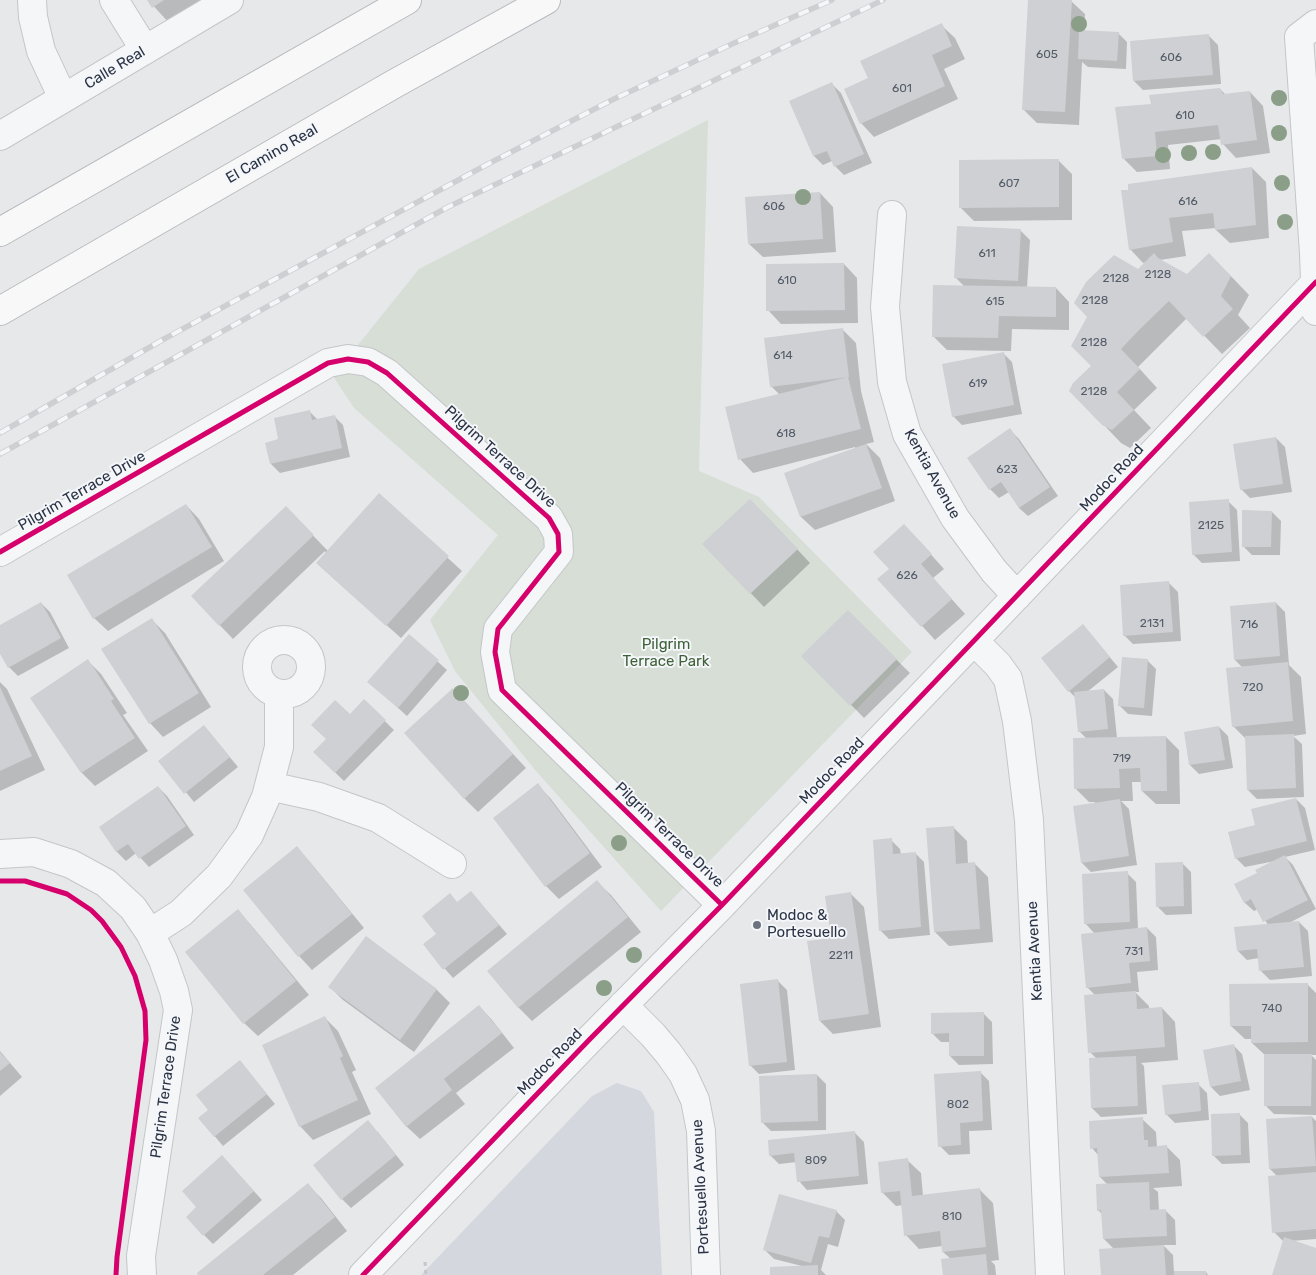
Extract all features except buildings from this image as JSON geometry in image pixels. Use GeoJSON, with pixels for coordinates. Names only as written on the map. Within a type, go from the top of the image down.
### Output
{"type":"FeatureCollection","features":[{"type":"Feature","properties":{"kind":"highway"},"geometry":{"type":"LineString","coordinates":[[0,232],[407,0]]}},
{"type":"Feature","properties":{"kind":"highway","name":"El Camino Real"},"geometry":{"type":"LineString","coordinates":[[0,311],[394,84],[546,0]]}},
{"type":"Feature","properties":{"kind":"street"},"geometry":{"type":"LineString","coordinates":[[32,0],[33,17],[41,51],[63,98]]}},
{"type":"Feature","properties":{"kind":"street"},"geometry":{"type":"LineString","coordinates":[[114,0],[145,50]]}},
{"type":"Feature","properties":{"kind":"street","name":"Calle Real"},"geometry":{"type":"LineString","coordinates":[[0,136],[229,0]]}},
{"type":"Feature","properties":{"kind":"street"},"geometry":{"type":"LineString","coordinates":[[1307,31],[1316,311]]}},
{"type":"Feature","properties":{"kind":"street","name":"Kentia Avenue"},"geometry":{"type":"LineString","coordinates":[[892,215],[885,307],[892,382],[907,434],[955,518],[994,571],[1017,596]]}},
{"type":"Feature","properties":{"kind":"street","name":"Modoc Road"},"geometry":{"type":"LineString","coordinates":[[363,1275],[722,905],[1315,282]]}},
{"type":"Feature","properties":{"kind":"street","name":"Pilgrim Terrace Drive"},"geometry":{"type":"LineString","coordinates":[[0,552],[328,363],[348,359],[368,362],[387,373],[549,518],[558,534],[559,552],[498,629],[495,652],[502,690],[722,905]]}},
{"type":"Feature","properties":{"kind":"street","name":"Kentia Avenue"},"geometry":{"type":"LineString","coordinates":[[974,641],[998,665],[1008,679],[1017,721],[1030,820],[1050,1275]]}},
{"type":"Feature","properties":{"kind":"street"},"geometry":{"type":"LineString","coordinates":[[150,933],[181,913],[219,876],[249,835],[266,798],[279,747],[279,695]]}},
{"type":"Feature","properties":{"kind":"street"},"geometry":{"type":"LineString","coordinates":[[269,786],[319,797],[378,818],[452,864]]}},
{"type":"Feature","properties":{"kind":"street","name":"Pilgrim Terrace Drive"},"geometry":{"type":"LineString","coordinates":[[0,854],[34,852],[71,864],[106,883],[133,908],[150,933],[164,960],[178,1010],[141,1256],[142,1275]]}},
{"type":"Feature","properties":{"kind":"street","name":"Portesuello Avenue"},"geometry":{"type":"LineString","coordinates":[[624,1005],[653,1035],[684,1074],[695,1100],[700,1130],[706,1275]]}},
{"type":"Feature","properties":{"kind":"path"},"geometry":{"type":"LineString","coordinates":[[425,1262],[426,1275]]}},
{"type":"Feature","properties":{"kind":"shaded area"},"geometry":{"type":"Polygon","coordinates":[[[617,1083],[641,1091],[654,1112],[662,1275],[421,1275],[592,1096],[617,1083]]]}},
{"type":"Feature","properties":{"kind":"green space","name":"Pilgrim Terrace Park"},"geometry":{"type":"Polygon","coordinates":[[[708,120],[699,471],[759,497],[912,652],[661,911],[536,771],[455,671],[430,620],[498,535],[354,408],[333,376],[419,269],[708,120]]]}},
{"type":"Feature","properties":{"kind":"railway"},"geometry":{"type":"LineString","coordinates":[[0,433],[164,339],[488,164],[614,99],[832,0]]}},
{"type":"Feature","properties":{"kind":"railway"},"geometry":{"type":"LineString","coordinates":[[0,454],[448,207],[883,0]]}},
{"type":"Feature","properties":{"kind":"cycle path"},"geometry":{"type":"LineString","coordinates":[[363,1275],[722,905],[1316,282]]}},
{"type":"Feature","properties":{"kind":"cycle path"},"geometry":{"type":"LineString","coordinates":[[0,552],[328,363],[348,359],[368,362],[387,373],[549,518],[558,534],[559,552],[498,629],[495,652],[502,690],[722,905]]}},
{"type":"Feature","properties":{"kind":"cycle path"},"geometry":{"type":"LineString","coordinates":[[0,881],[25,881],[67,894],[91,910],[102,921],[121,947],[135,976],[145,1011],[146,1040],[116,1275]]}},
{"type":"Feature","properties":{"kind":"place","name":"Modoc & Portesuello"},"geometry":{"type":"Point","coordinates":[757,925]}}]}
